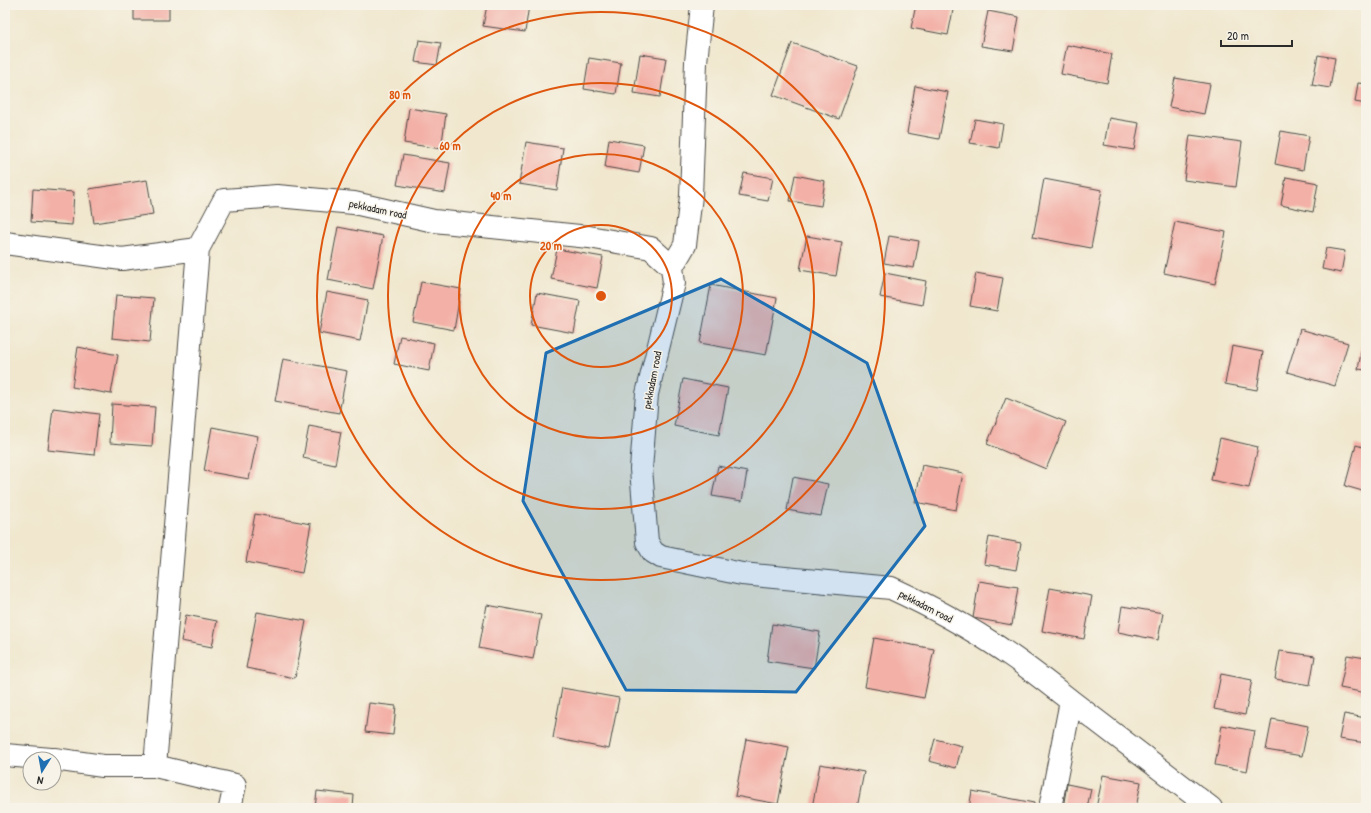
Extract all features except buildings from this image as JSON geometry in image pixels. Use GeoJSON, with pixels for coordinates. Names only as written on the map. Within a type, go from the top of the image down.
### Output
{"type":"FeatureCollection","features":[{"type":"Feature","properties":{"kind":"street"},"geometry":{"type":"LineString","coordinates":[[672,267],[685,245],[691,196],[696,62],[702,5]]}},
{"type":"Feature","properties":{"kind":"street","name":"pekkadam road"},"geometry":{"type":"LineString","coordinates":[[198,249],[224,200],[277,196],[354,203],[434,221],[589,237],[650,248],[672,267],[674,283],[647,394],[641,469],[646,542],[653,552],[661,557],[742,574],[891,588],[911,597],[948,617],[1004,651],[1210,808]]}},
{"type":"Feature","properties":{"kind":"street"},"geometry":{"type":"LineString","coordinates":[[5,243],[122,259],[198,249],[155,766]]}},
{"type":"Feature","properties":{"kind":"street"},"geometry":{"type":"LineString","coordinates":[[1050,808],[1070,701]]}},
{"type":"Feature","properties":{"kind":"street"},"geometry":{"type":"LineString","coordinates":[[5,755],[22,756]]}},
{"type":"Feature","properties":{"kind":"street"},"geometry":{"type":"LineString","coordinates":[[62,760],[103,766],[155,766],[235,785],[230,808]]}},
{"type":"Feature","properties":{"kind":"highlighted area"},"geometry":{"type":"Polygon","coordinates":[[[721,279],[867,363],[925,526],[796,692],[626,690],[523,501],[546,353],[721,279]]]}}]}
